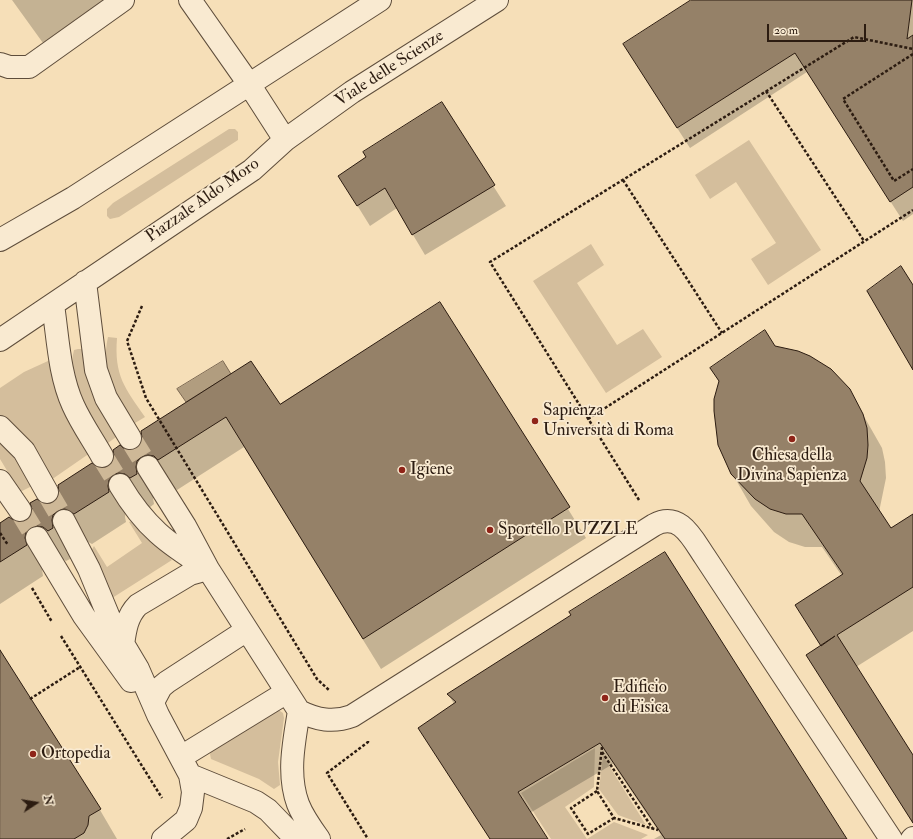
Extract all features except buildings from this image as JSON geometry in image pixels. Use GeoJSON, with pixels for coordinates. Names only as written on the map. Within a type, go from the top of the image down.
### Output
{"type":"FeatureCollection","features":[{"type":"Feature","properties":{"kind":"street"},"geometry":{"type":"LineString","coordinates":[[0,64],[10,67],[29,68],[123,0]]}},
{"type":"Feature","properties":{"kind":"street"},"geometry":{"type":"LineString","coordinates":[[190,0],[250,84],[285,140]]}},
{"type":"Feature","properties":{"kind":"street"},"geometry":{"type":"LineString","coordinates":[[0,240],[73,198],[380,0]]}},
{"type":"Feature","properties":{"kind":"street","name":"Viale delle Scienze"},"geometry":{"type":"LineString","coordinates":[[285,140],[352,92],[497,0]]}},
{"type":"Feature","properties":{"kind":"street","name":"Piazzale Aldo Moro"},"geometry":{"type":"LineString","coordinates":[[0,340],[252,170],[285,140]]}},
{"type":"Feature","properties":{"kind":"street"},"geometry":{"type":"LineString","coordinates":[[85,282],[96,370],[106,398],[130,438]]}},
{"type":"Feature","properties":{"kind":"street"},"geometry":{"type":"LineString","coordinates":[[53,305],[60,360],[68,392],[73,406],[102,456]]}},
{"type":"Feature","properties":{"kind":"street"},"geometry":{"type":"LineString","coordinates":[[0,427],[24,451],[47,492]]}},
{"type":"Feature","properties":{"kind":"street"},"geometry":{"type":"LineString","coordinates":[[148,467],[185,526],[208,569],[299,711],[318,719],[330,721],[352,716],[654,524],[662,520],[672,521],[683,526],[891,839]]}},
{"type":"Feature","properties":{"kind":"street"},"geometry":{"type":"LineString","coordinates":[[0,481],[20,510]]}},
{"type":"Feature","properties":{"kind":"street"},"geometry":{"type":"LineString","coordinates":[[120,485],[131,503],[152,529],[179,551],[208,569]]}},
{"type":"Feature","properties":{"kind":"street"},"geometry":{"type":"LineString","coordinates":[[64,521],[89,569],[104,606],[123,645],[185,766],[193,792],[191,808],[186,820],[170,833]]}},
{"type":"Feature","properties":{"kind":"street"},"geometry":{"type":"LineString","coordinates":[[37,538],[104,646],[155,708]]}},
{"type":"Feature","properties":{"kind":"street"},"geometry":{"type":"LineString","coordinates":[[123,645],[128,620],[132,611],[138,605],[190,574],[208,569]]}},
{"type":"Feature","properties":{"kind":"street"},"geometry":{"type":"LineString","coordinates":[[155,708],[161,687],[247,630]]}},
{"type":"Feature","properties":{"kind":"street"},"geometry":{"type":"LineString","coordinates":[[185,766],[287,692]]}},
{"type":"Feature","properties":{"kind":"street"},"geometry":{"type":"LineString","coordinates":[[299,711],[292,756],[293,779],[298,803],[319,839]]}},
{"type":"Feature","properties":{"kind":"street"},"geometry":{"type":"LineString","coordinates":[[185,766],[256,802],[268,810],[296,839]]}},
{"type":"Feature","properties":{"kind":"path"},"geometry":{"type":"LineString","coordinates":[[654,524],[490,262],[854,37],[913,48]]}},
{"type":"Feature","properties":{"kind":"path"},"geometry":{"type":"LineString","coordinates":[[913,54],[843,99],[894,181],[913,169]]}},
{"type":"Feature","properties":{"kind":"path"},"geometry":{"type":"LineString","coordinates":[[766,91],[864,241]]}},
{"type":"Feature","properties":{"kind":"path"},"geometry":{"type":"LineString","coordinates":[[623,180],[722,333]]}},
{"type":"Feature","properties":{"kind":"path"},"geometry":{"type":"LineString","coordinates":[[588,419],[913,210]]}},
{"type":"Feature","properties":{"kind":"path"},"geometry":{"type":"LineString","coordinates":[[142,306],[127,341],[146,398],[317,679],[337,698],[352,716],[368,742],[327,773],[368,839]]}},
{"type":"Feature","properties":{"kind":"path"},"geometry":{"type":"LineString","coordinates":[[0,532],[9,547]]}},
{"type":"Feature","properties":{"kind":"path"},"geometry":{"type":"LineString","coordinates":[[31,587],[55,627]]}},
{"type":"Feature","properties":{"kind":"path"},"geometry":{"type":"LineString","coordinates":[[59,633],[164,801],[170,833]]}},
{"type":"Feature","properties":{"kind":"path"},"geometry":{"type":"LineString","coordinates":[[30,699],[80,667]]}},
{"type":"Feature","properties":{"kind":"path"},"geometry":{"type":"LineString","coordinates":[[602,747],[597,791],[614,818],[658,830]]}},
{"type":"Feature","properties":{"kind":"path"},"geometry":{"type":"LineString","coordinates":[[602,751],[652,829]]}},
{"type":"Feature","properties":{"kind":"path"},"geometry":{"type":"LineString","coordinates":[[597,791],[571,808],[588,834],[614,818]]}},
{"type":"Feature","properties":{"kind":"path"},"geometry":{"type":"LineString","coordinates":[[227,839],[246,829]]}},
{"type":"Feature","properties":{"kind":"shaded area"},"geometry":{"type":"Polygon","coordinates":[[[229,129],[235,129],[238,132],[238,140],[119,217],[110,219],[107,216],[107,209],[113,203],[229,129]]]}},
{"type":"Feature","properties":{"kind":"shaded area"},"geometry":{"type":"Polygon","coordinates":[[[749,140],[821,250],[768,285],[751,259],[776,243],[736,182],[710,199],[695,175],[749,140]]]}},
{"type":"Feature","properties":{"kind":"shaded area"},"geometry":{"type":"Polygon","coordinates":[[[591,244],[604,265],[577,283],[617,345],[643,329],[662,357],[606,393],[533,281],[591,244]]]}},
{"type":"Feature","properties":{"kind":"shaded area"},"geometry":{"type":"Polygon","coordinates":[[[108,337],[117,338],[117,362],[122,381],[145,417],[135,423],[111,383],[106,361],[108,337]]]}},
{"type":"Feature","properties":{"kind":"shaded area"},"geometry":{"type":"Polygon","coordinates":[[[83,349],[120,434],[108,443],[88,411],[73,374],[72,362],[74,350],[83,349]]]}},
{"type":"Feature","properties":{"kind":"shaded area"},"geometry":{"type":"Polygon","coordinates":[[[48,361],[53,362],[90,453],[51,480],[22,435],[0,415],[0,388],[24,372],[48,361]]]}},
{"type":"Feature","properties":{"kind":"shaded area"},"geometry":{"type":"Polygon","coordinates":[[[223,361],[231,374],[186,402],[177,389],[223,361]]]}},
{"type":"Feature","properties":{"kind":"shaded area"},"geometry":{"type":"Polygon","coordinates":[[[0,439],[10,450],[34,485],[20,492],[0,459],[0,439]]]}},
{"type":"Feature","properties":{"kind":"shaded area"},"geometry":{"type":"Polygon","coordinates":[[[129,522],[136,522],[172,560],[109,600],[91,551],[94,546],[107,567],[142,543],[129,522]]]}},
{"type":"Feature","properties":{"kind":"shaded area"},"geometry":{"type":"Polygon","coordinates":[[[277,709],[283,713],[284,718],[278,762],[280,785],[274,789],[259,779],[211,759],[210,754],[212,749],[277,709]]]}},
{"type":"Feature","properties":{"kind":"shaded area"},"geometry":{"type":"Polygon","coordinates":[[[595,748],[594,787],[565,807],[587,839],[551,839],[521,793],[595,748]]]}},
{"type":"Feature","properties":{"kind":"shaded area"},"geometry":{"type":"Polygon","coordinates":[[[603,756],[646,825],[618,815],[599,789],[603,756]]]}},
{"type":"Feature","properties":{"kind":"shaded area"},"geometry":{"type":"Polygon","coordinates":[[[614,822],[648,835],[641,839],[587,839],[614,822]]]}},
{"type":"Feature","properties":{"kind":"tunnel"},"geometry":{"type":"LineString","coordinates":[[130,438],[148,467]]}},
{"type":"Feature","properties":{"kind":"tunnel"},"geometry":{"type":"LineString","coordinates":[[102,456],[120,485]]}},
{"type":"Feature","properties":{"kind":"tunnel"},"geometry":{"type":"LineString","coordinates":[[47,492],[64,521]]}},
{"type":"Feature","properties":{"kind":"tunnel"},"geometry":{"type":"LineString","coordinates":[[20,510],[37,538]]}},
{"type":"Feature","properties":{"kind":"place","name":"Sapienza Università di Roma"},"geometry":{"type":"Point","coordinates":[535,421]}},
{"type":"Feature","properties":{"kind":"place","name":"Chiesa della Divina Sapienza"},"geometry":{"type":"Point","coordinates":[792,439]}},
{"type":"Feature","properties":{"kind":"place","name":"Igiene"},"geometry":{"type":"Point","coordinates":[402,470]}},
{"type":"Feature","properties":{"kind":"place","name":"Sportello PUZZLE"},"geometry":{"type":"Point","coordinates":[490,530]}},
{"type":"Feature","properties":{"kind":"place","name":"Edificio di Fisica"},"geometry":{"type":"Point","coordinates":[605,698]}},
{"type":"Feature","properties":{"kind":"place","name":"Ortopedia"},"geometry":{"type":"Point","coordinates":[33,754]}}]}
